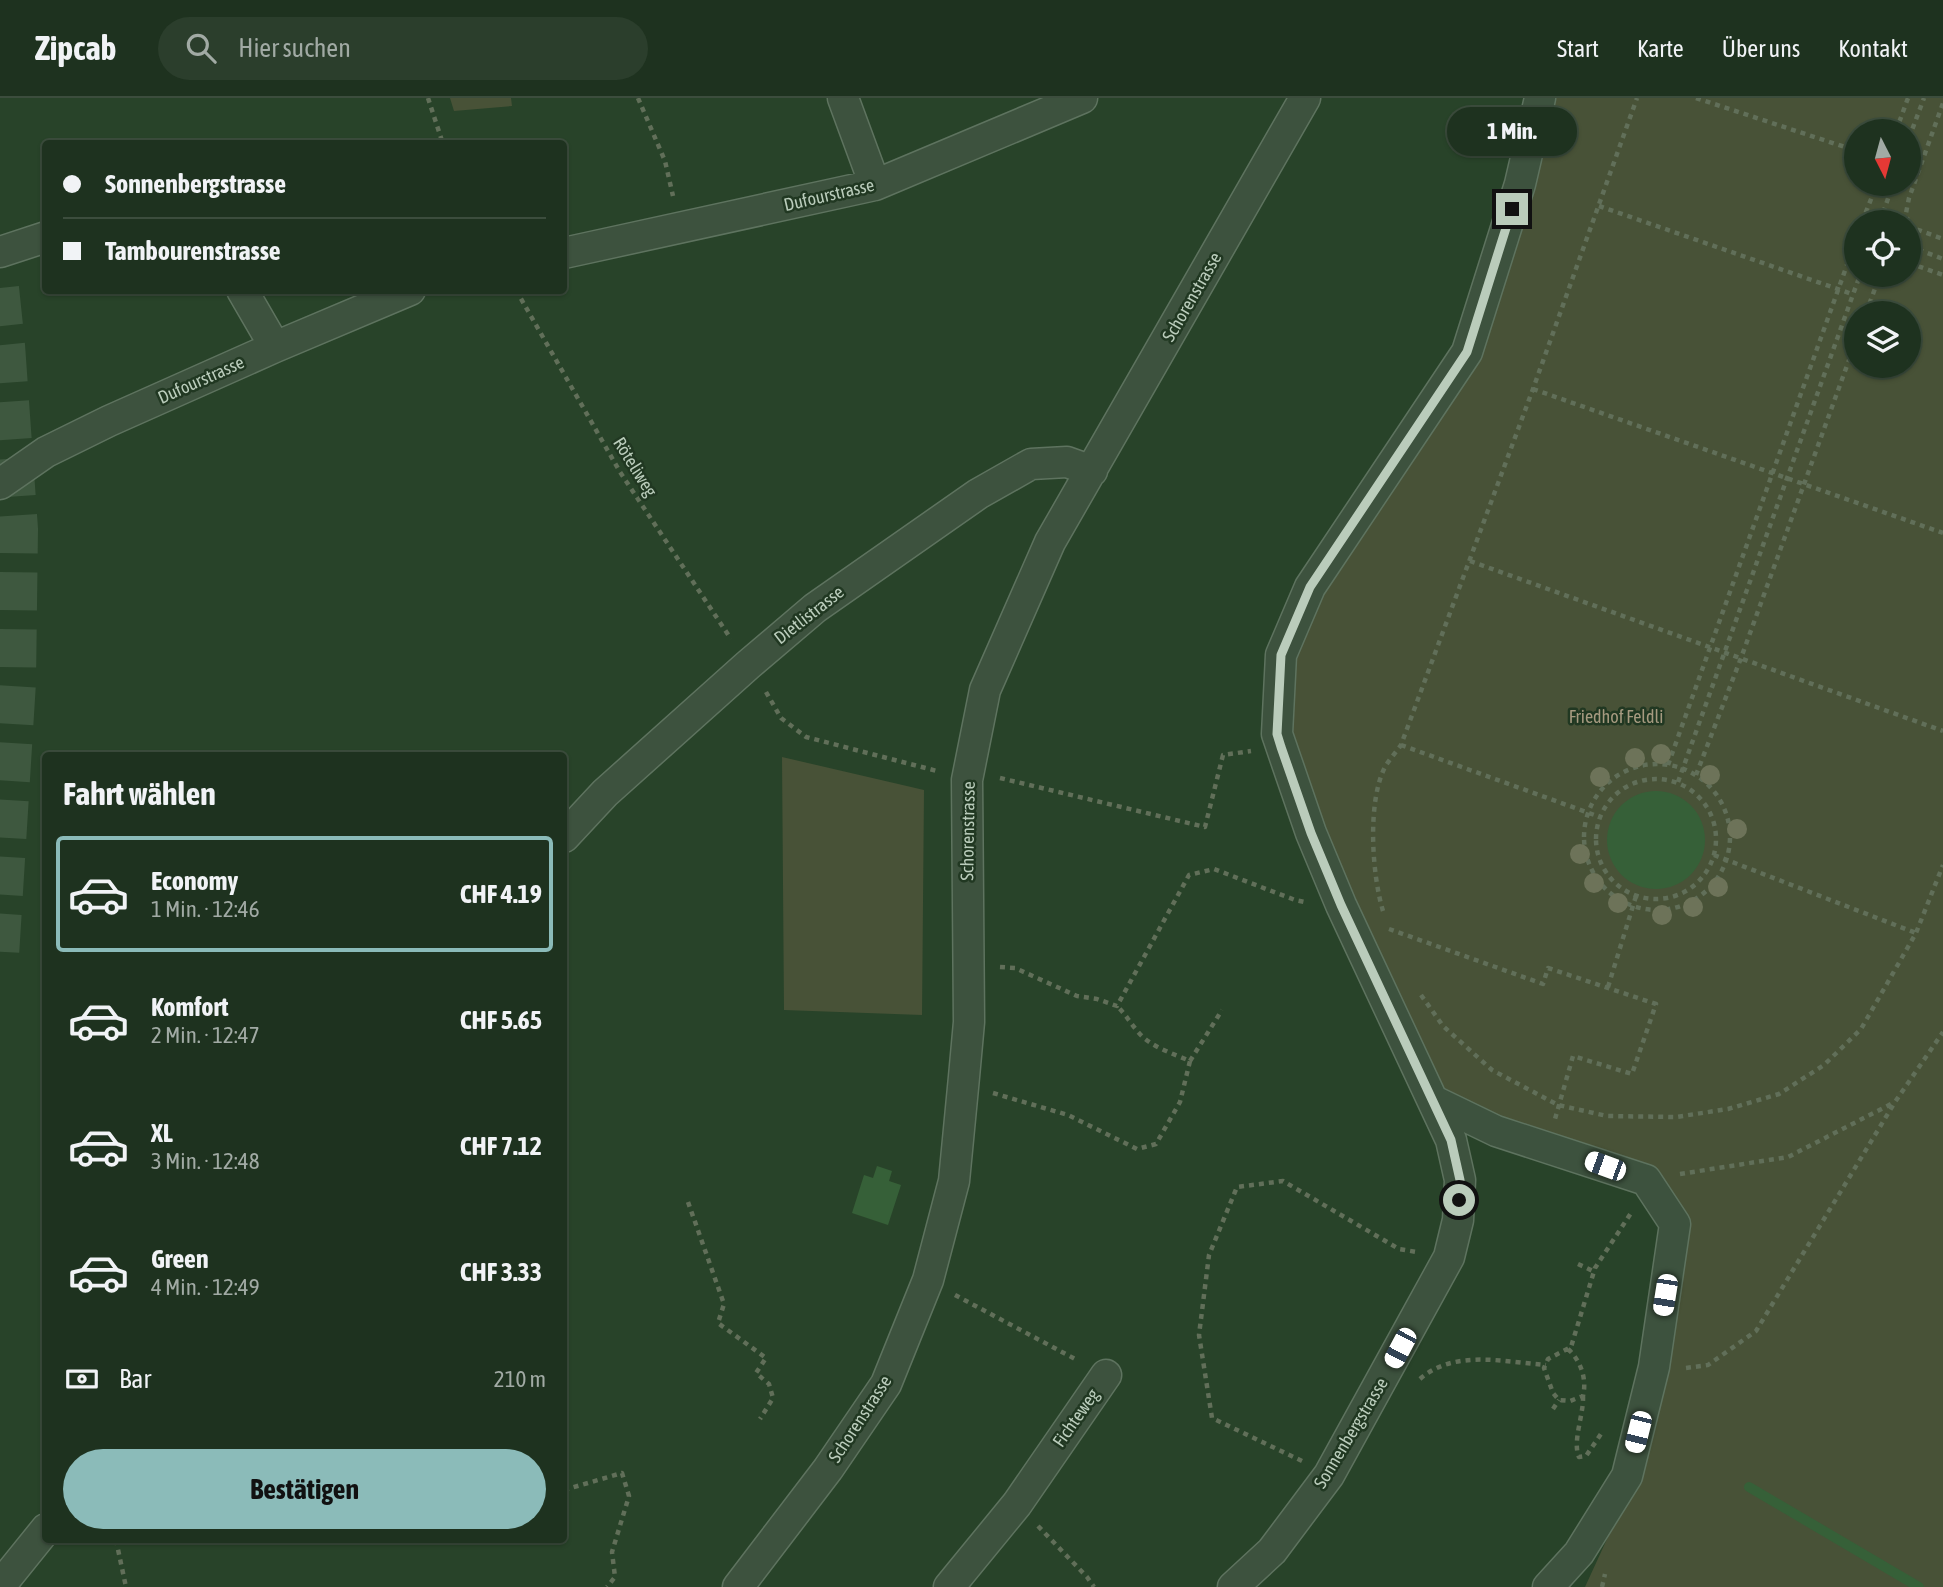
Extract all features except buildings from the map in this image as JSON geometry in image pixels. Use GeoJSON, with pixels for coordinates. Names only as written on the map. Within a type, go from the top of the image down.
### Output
{"type":"FeatureCollection","features":[{"type":"Feature","properties":{"kind":"street"},"geometry":{"type":"LineString","coordinates":[[843,98],[875,185]]}},
{"type":"Feature","properties":{"kind":"street","name":"Dufourstrasse"},"geometry":{"type":"LineString","coordinates":[[567,252],[875,185],[1082,98]]}},
{"type":"Feature","properties":{"kind":"street","name":"Schorenstrasse"},"geometry":{"type":"LineString","coordinates":[[738,1587],[828,1469],[886,1384],[928,1280],[954,1181],[969,1023],[967,780],[985,690],[1050,542],[1305,98]]}},
{"type":"Feature","properties":{"kind":"street","name":"Sonnenbergstrasse"},"geometry":{"type":"LineString","coordinates":[[1233,1587],[1272,1551],[1329,1475],[1449,1257],[1458,1220],[1460,1180],[1451,1140],[1341,905],[1311,833],[1281,747],[1277,734],[1281,655],[1310,587],[1467,352],[1520,184],[1541,98]]}},
{"type":"Feature","properties":{"kind":"street"},"geometry":{"type":"LineString","coordinates":[[0,253],[42,237]]}},
{"type":"Feature","properties":{"kind":"street"},"geometry":{"type":"LineString","coordinates":[[244,294],[275,347]]}},
{"type":"Feature","properties":{"kind":"street","name":"Dufourstrasse"},"geometry":{"type":"LineString","coordinates":[[0,484],[46,452],[275,347],[401,294]]}},
{"type":"Feature","properties":{"kind":"street","name":"Dietlistrasse"},"geometry":{"type":"LineString","coordinates":[[567,835],[605,793],[815,608],[978,494],[1031,464],[1067,462],[1092,471]]}},
{"type":"Feature","properties":{"kind":"street"},"geometry":{"type":"LineString","coordinates":[[1434,1101],[1496,1131],[1646,1180],[1675,1224],[1654,1367],[1627,1476],[1579,1553],[1548,1587]]}},
{"type":"Feature","properties":{"kind":"street","name":"Fichteweg"},"geometry":{"type":"LineString","coordinates":[[949,1587],[1017,1504],[1105,1375]]}},
{"type":"Feature","properties":{"kind":"street"},"geometry":{"type":"LineString","coordinates":[[0,1586],[42,1534]]}},
{"type":"Feature","properties":{"kind":"path"},"geometry":{"type":"LineString","coordinates":[[428,98],[442,140]]}},
{"type":"Feature","properties":{"kind":"path"},"geometry":{"type":"LineString","coordinates":[[638,98],[665,161],[671,187]]}},
{"type":"Feature","properties":{"kind":"path"},"geometry":{"type":"LineString","coordinates":[[1548,1147],[1573,1056],[1632,1074],[1656,1004],[1548,968],[1543,984],[1388,930],[1377,894],[1373,831],[1376,798],[1384,768],[1401,745],[1637,98]]}},
{"type":"Feature","properties":{"kind":"path"},"geometry":{"type":"LineString","coordinates":[[1696,98],[1844,147]]}},
{"type":"Feature","properties":{"kind":"path"},"geometry":{"type":"LineString","coordinates":[[1900,119],[1908,98]]}},
{"type":"Feature","properties":{"kind":"path"},"geometry":{"type":"LineString","coordinates":[[1916,119],[1924,98]]}},
{"type":"Feature","properties":{"kind":"path"},"geometry":{"type":"LineString","coordinates":[[1907,210],[1943,103]]}},
{"type":"Feature","properties":{"kind":"path"},"geometry":{"type":"LineString","coordinates":[[1599,206],[1852,294]]}},
{"type":"Feature","properties":{"kind":"path"},"geometry":{"type":"LineString","coordinates":[[1921,230],[1943,239]]}},
{"type":"Feature","properties":{"kind":"path"},"geometry":{"type":"LineString","coordinates":[[1921,251],[1943,259]]}},
{"type":"Feature","properties":{"kind":"path"},"geometry":{"type":"LineString","coordinates":[[1921,267],[1943,275]]}},
{"type":"Feature","properties":{"kind":"path"},"geometry":{"type":"LineString","coordinates":[[1668,765],[1844,273]]}},
{"type":"Feature","properties":{"kind":"path"},"geometry":{"type":"LineString","coordinates":[[1678,782],[1855,287]]}},
{"type":"Feature","properties":{"kind":"path","name":"Röteliweg"},"geometry":{"type":"LineString","coordinates":[[518,294],[620,472],[732,641]]}},
{"type":"Feature","properties":{"kind":"path"},"geometry":{"type":"LineString","coordinates":[[1696,775],[1844,373]]}},
{"type":"Feature","properties":{"kind":"path"},"geometry":{"type":"LineString","coordinates":[[1533,389],[1943,533]]}},
{"type":"Feature","properties":{"kind":"path"},"geometry":{"type":"LineString","coordinates":[[1469,561],[1943,731]]}},
{"type":"Feature","properties":{"kind":"path"},"geometry":{"type":"LineString","coordinates":[[764,688],[780,718],[806,737],[967,780],[990,775],[1205,827],[1223,755],[1281,747]]}},
{"type":"Feature","properties":{"kind":"path"},"geometry":{"type":"LineString","coordinates":[[1401,745],[1600,817]]}},
{"type":"Feature","properties":{"kind":"path"},"geometry":{"type":"LineString","coordinates":[[1661,763],[1668,765],[1684,768],[1704,779],[1719,796],[1728,816],[1731,839],[1727,860],[1717,881],[1700,897],[1679,908],[1656,911],[1633,907],[1612,896],[1596,879],[1586,858],[1583,835],[1587,812],[1599,792],[1616,775],[1638,766],[1661,763]]}},
{"type":"Feature","properties":{"kind":"path"},"geometry":{"type":"LineString","coordinates":[[1647,780],[1678,782],[1689,787],[1708,812],[1716,839],[1714,855],[1700,880],[1680,894],[1651,899],[1636,896],[1620,888],[1608,874],[1599,856],[1597,836],[1600,817],[1609,800],[1625,787],[1647,780]]}},
{"type":"Feature","properties":{"kind":"path"},"geometry":{"type":"LineString","coordinates":[[1714,855],[1916,933]]}},
{"type":"Feature","properties":{"kind":"path"},"geometry":{"type":"LineString","coordinates":[[1415,985],[1443,1026],[1492,1070],[1558,1105],[1607,1115],[1676,1117],[1728,1109],[1779,1094],[1824,1065],[1861,1029],[1916,933],[1943,865]]}},
{"type":"Feature","properties":{"kind":"path"},"geometry":{"type":"LineString","coordinates":[[1117,1006],[1189,875],[1214,869],[1295,900],[1341,905]]}},
{"type":"Feature","properties":{"kind":"path"},"geometry":{"type":"LineString","coordinates":[[1608,988],[1636,896]]}},
{"type":"Feature","properties":{"kind":"path"},"geometry":{"type":"LineString","coordinates":[[989,966],[1015,968],[1077,996],[1117,1006],[1141,1035],[1191,1061]]}},
{"type":"Feature","properties":{"kind":"path"},"geometry":{"type":"LineString","coordinates":[[988,1092],[1068,1115],[1137,1149],[1146,1148],[1156,1144],[1180,1102],[1191,1061],[1223,1010]]}},
{"type":"Feature","properties":{"kind":"path"},"geometry":{"type":"LineString","coordinates":[[1654,1367],[1673,1369],[1708,1365],[1756,1331],[1895,1102],[1943,1032]]}},
{"type":"Feature","properties":{"kind":"path"},"geometry":{"type":"LineString","coordinates":[[1583,1396],[1570,1401],[1559,1400],[1553,1393],[1544,1368],[1548,1359],[1571,1346],[1593,1271],[1641,1199],[1646,1180],[1788,1157],[1895,1102]]}},
{"type":"Feature","properties":{"kind":"path"},"geometry":{"type":"LineString","coordinates":[[1329,1475],[1212,1418],[1199,1335],[1209,1255],[1237,1186],[1283,1181],[1399,1249],[1449,1257]]}},
{"type":"Feature","properties":{"kind":"path"},"geometry":{"type":"LineString","coordinates":[[688,1202],[724,1304],[718,1322],[766,1358],[756,1373],[769,1384],[773,1398],[760,1419]]}},
{"type":"Feature","properties":{"kind":"path"},"geometry":{"type":"LineString","coordinates":[[1578,1264],[1593,1271]]}},
{"type":"Feature","properties":{"kind":"path","name":"Fichteweg"},"geometry":{"type":"LineString","coordinates":[[928,1280],[1105,1375]]}},
{"type":"Feature","properties":{"kind":"path"},"geometry":{"type":"LineString","coordinates":[[1569,1349],[1583,1373],[1586,1385],[1576,1448],[1579,1457],[1586,1456],[1606,1427]]}},
{"type":"Feature","properties":{"kind":"path"},"geometry":{"type":"LineString","coordinates":[[1413,1386],[1437,1366],[1462,1360],[1546,1365]]}},
{"type":"Feature","properties":{"kind":"path"},"geometry":{"type":"LineString","coordinates":[[1553,1409],[1559,1400]]}},
{"type":"Feature","properties":{"kind":"path"},"geometry":{"type":"LineString","coordinates":[[567,1489],[622,1473],[629,1496],[612,1552],[615,1577],[607,1587]]}},
{"type":"Feature","properties":{"kind":"path"},"geometry":{"type":"LineString","coordinates":[[1017,1504],[1094,1587]]}},
{"type":"Feature","properties":{"kind":"path"},"geometry":{"type":"LineString","coordinates":[[117,1543],[126,1587]]}},
{"type":"Feature","properties":{"kind":"green space"},"geometry":{"type":"Polygon","coordinates":[[[450,98],[511,98],[512,106],[454,111],[450,98]]]}},
{"type":"Feature","properties":{"kind":"green space","name":"Friedhof Feldli"},"geometry":{"type":"Polygon","coordinates":[[[1540,98],[1943,98],[1943,1587],[1585,1587],[1618,1515],[1675,1224],[1646,1180],[1434,1101],[1277,734],[1281,655],[1467,351],[1540,98]]]}},
{"type":"Feature","properties":{"kind":"green space"},"geometry":{"type":"Polygon","coordinates":[[[782,757],[924,790],[922,1015],[784,1010],[782,757]]]}},
{"type":"Feature","properties":{"kind":"shaded area"},"geometry":{"type":"Polygon","coordinates":[[[1656,791],[1675,795],[1690,806],[1701,821],[1705,840],[1701,859],[1690,874],[1675,885],[1656,889],[1637,885],[1622,874],[1611,859],[1607,840],[1611,821],[1622,806],[1637,795],[1656,791]]]}},
{"type":"Feature","properties":{"kind":"shaded area"},"geometry":{"type":"Polygon","coordinates":[[[877,1166],[892,1171],[889,1181],[901,1185],[888,1225],[852,1213],[864,1175],[873,1178],[877,1166]]]}},
{"type":"Feature","properties":{"kind":"waterway"},"geometry":{"type":"LineString","coordinates":[[1749,1487],[1919,1587]]}},
{"type":"Feature","properties":{"kind":"tunnel"},"geometry":{"type":"LineString","coordinates":[[0,288],[19,529],[17,682],[0,956]]}},
{"type":"Feature","properties":{"kind":"route"},"geometry":{"type":"LineString","coordinates":[[1459,1200],[1460,1180],[1451,1140],[1341,905],[1311,833],[1281,747],[1277,734],[1281,655],[1310,587],[1467,352],[1512,209]]}}]}
